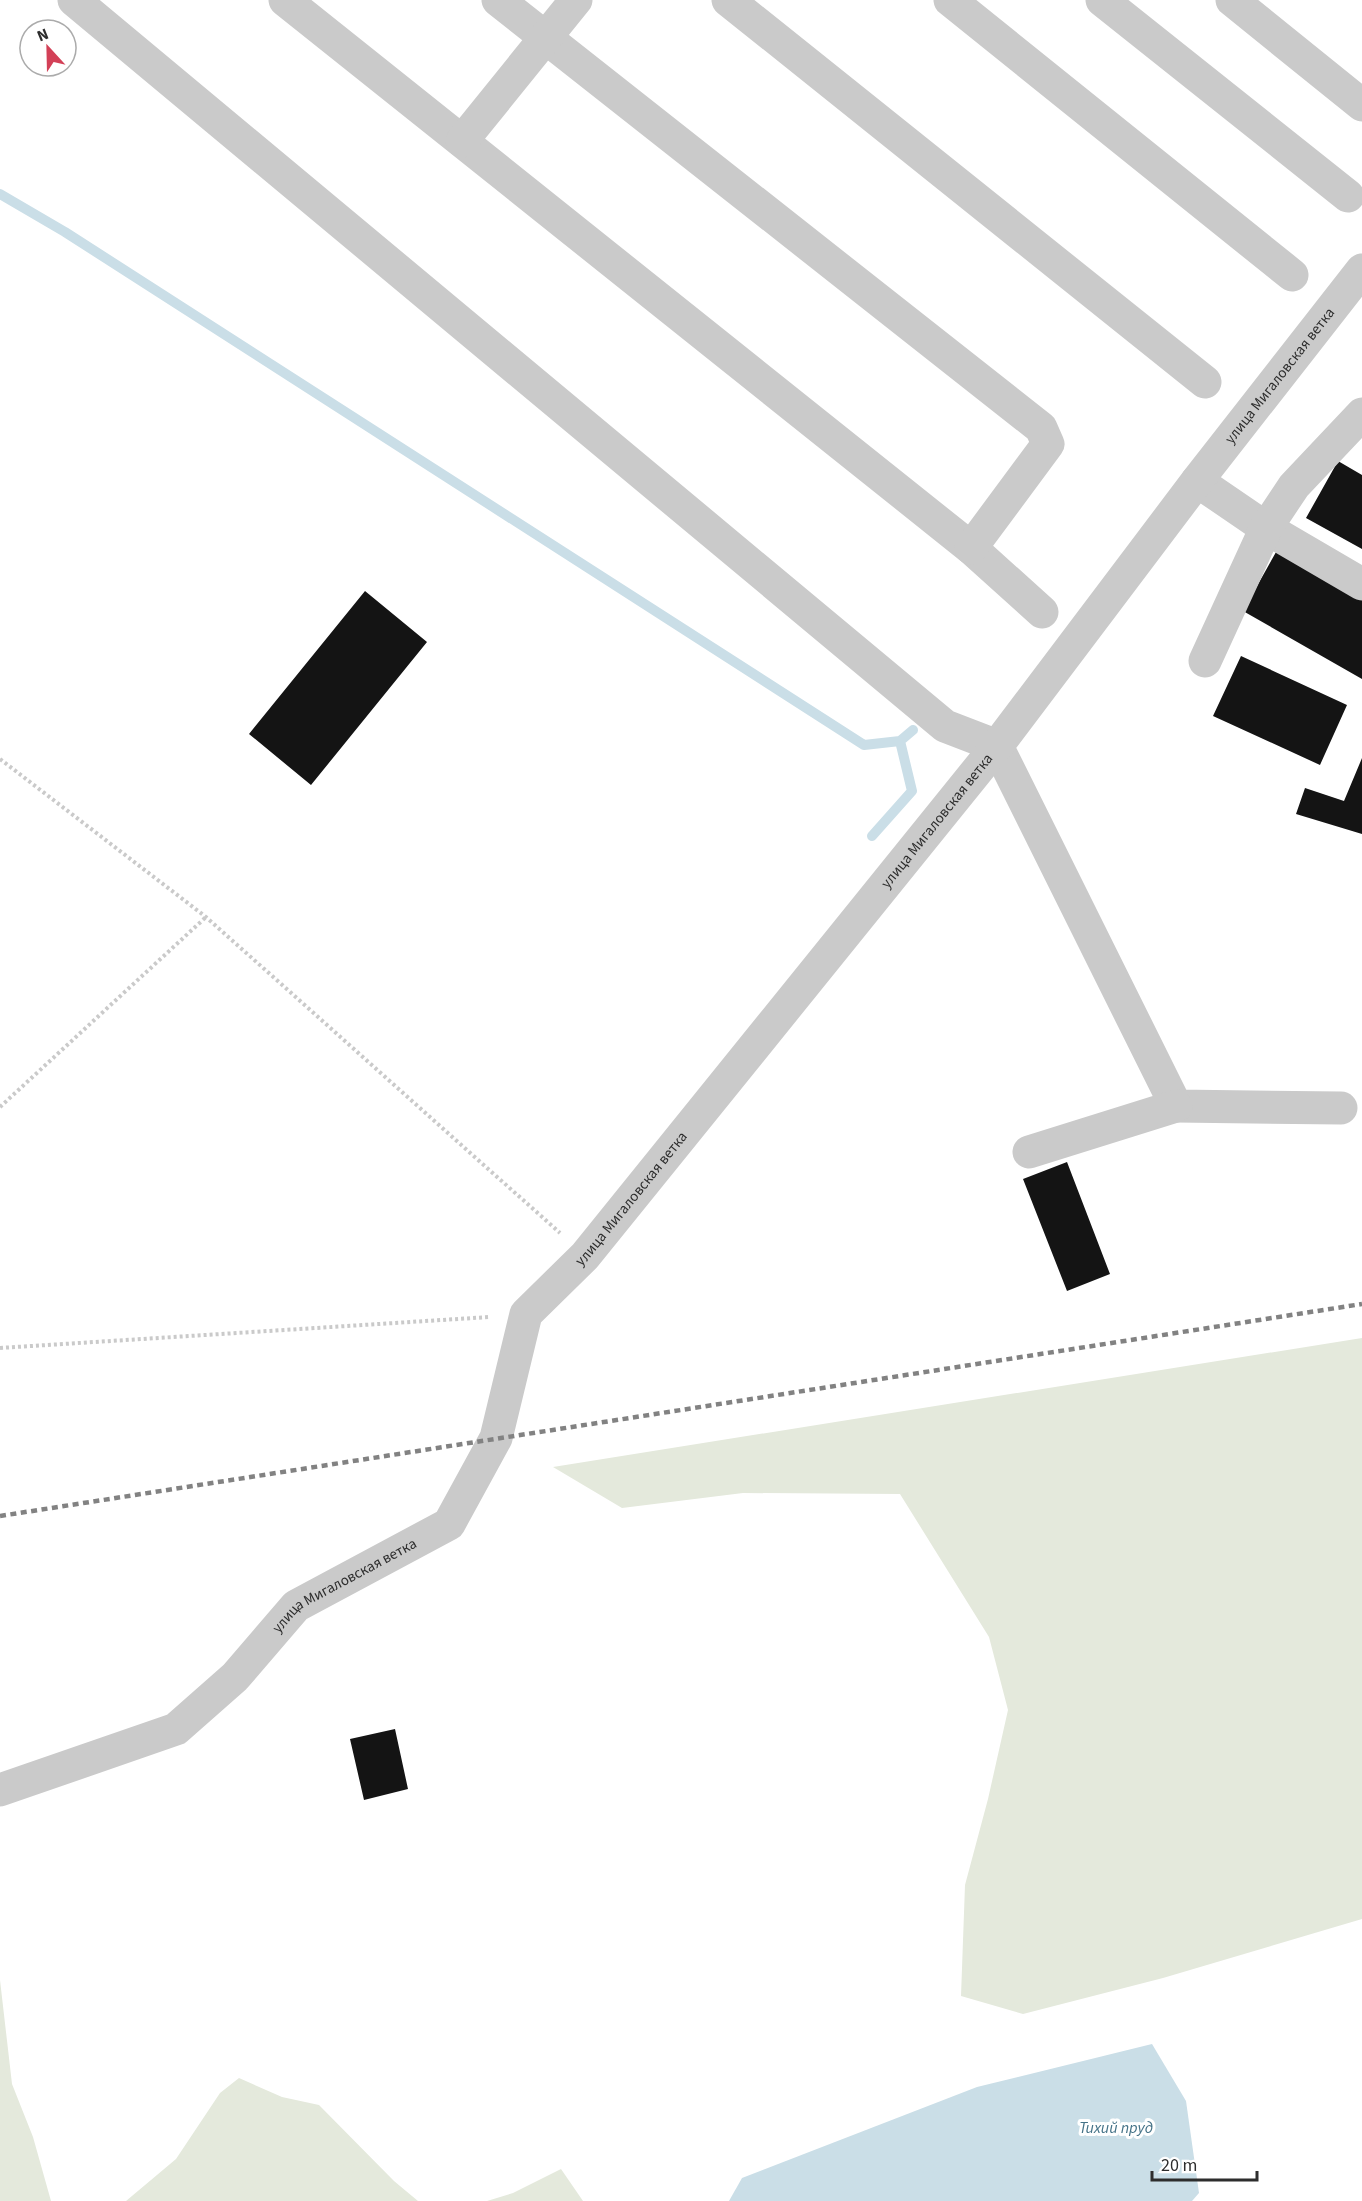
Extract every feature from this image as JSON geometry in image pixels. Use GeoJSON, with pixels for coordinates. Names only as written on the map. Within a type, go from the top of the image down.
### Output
{"type":"FeatureCollection","features":[{"type":"Feature","properties":{"kind":"lane"},"geometry":{"type":"LineString","coordinates":[[74,0],[945,726],[997,746],[1176,1106]]}},
{"type":"Feature","properties":{"kind":"lane"},"geometry":{"type":"LineString","coordinates":[[285,0],[970,549],[1042,612]]}},
{"type":"Feature","properties":{"kind":"lane"},"geometry":{"type":"LineString","coordinates":[[498,0],[1041,428],[1047,444],[970,549]]}},
{"type":"Feature","properties":{"kind":"lane"},"geometry":{"type":"LineString","coordinates":[[462,141],[576,0]]}},
{"type":"Feature","properties":{"kind":"lane"},"geometry":{"type":"LineString","coordinates":[[728,0],[1205,382]]}},
{"type":"Feature","properties":{"kind":"lane"},"geometry":{"type":"LineString","coordinates":[[950,0],[1292,275]]}},
{"type":"Feature","properties":{"kind":"lane"},"geometry":{"type":"LineString","coordinates":[[1102,0],[1348,196]]}},
{"type":"Feature","properties":{"kind":"lane"},"geometry":{"type":"LineString","coordinates":[[1232,0],[1362,105]]}},
{"type":"Feature","properties":{"kind":"lane","name":"улица Мигаловская ветка"},"geometry":{"type":"LineString","coordinates":[[0,1790],[176,1729],[236,1677],[296,1606],[449,1524],[496,1438],[526,1314],[585,1256],[997,746],[1197,481],[1362,270]]}},
{"type":"Feature","properties":{"kind":"lane"},"geometry":{"type":"LineString","coordinates":[[1205,661],[1266,528],[1294,486],[1362,414]]}},
{"type":"Feature","properties":{"kind":"lane"},"geometry":{"type":"LineString","coordinates":[[1197,481],[1266,528],[1362,584]]}},
{"type":"Feature","properties":{"kind":"lane"},"geometry":{"type":"LineString","coordinates":[[1029,1152],[1176,1106],[1341,1108]]}},
{"type":"Feature","properties":{"kind":"path"},"geometry":{"type":"LineString","coordinates":[[0,759],[206,917],[585,1256]]}},
{"type":"Feature","properties":{"kind":"path"},"geometry":{"type":"LineString","coordinates":[[0,1107],[206,917]]}},
{"type":"Feature","properties":{"kind":"path"},"geometry":{"type":"LineString","coordinates":[[0,1348],[526,1314]]}},
{"type":"Feature","properties":{"kind":"shaded area"},"geometry":{"type":"Polygon","coordinates":[[[1362,1338],[1362,1919],[1163,1978],[1023,2014],[961,1996],[965,1885],[988,1799],[1008,1710],[989,1637],[900,1494],[743,1493],[622,1508],[553,1467],[1362,1338]]]}},
{"type":"Feature","properties":{"kind":"shaded area"},"geometry":{"type":"Polygon","coordinates":[[[0,1980],[12,2084],[33,2137],[51,2201],[0,2201],[0,1980]]]}},
{"type":"Feature","properties":{"kind":"shaded area"},"geometry":{"type":"Polygon","coordinates":[[[239,2078],[282,2097],[319,2105],[394,2181],[418,2201],[126,2201],[176,2159],[220,2093],[239,2078]]]}},
{"type":"Feature","properties":{"kind":"shaded area"},"geometry":{"type":"Polygon","coordinates":[[[561,2169],[583,2201],[487,2201],[513,2193],[561,2169]]]}},
{"type":"Feature","properties":{"kind":"water","name":"Тихий пруд"},"geometry":{"type":"Polygon","coordinates":[[[1152,2044],[1186,2101],[1199,2193],[1192,2201],[729,2201],[742,2178],[977,2087],[1152,2044]]]}},
{"type":"Feature","properties":{"kind":"building"},"geometry":{"type":"Polygon","coordinates":[[[1338,461],[1362,475],[1362,549],[1306,518],[1338,461]]]}},
{"type":"Feature","properties":{"kind":"building"},"geometry":{"type":"Polygon","coordinates":[[[1280,545],[1362,592],[1362,679],[1243,611],[1280,545]]]}},
{"type":"Feature","properties":{"kind":"building"},"geometry":{"type":"Polygon","coordinates":[[[365,591],[427,642],[311,785],[249,734],[365,591]]]}},
{"type":"Feature","properties":{"kind":"building"},"geometry":{"type":"Polygon","coordinates":[[[1241,656],[1347,705],[1320,765],[1213,716],[1241,656]]]}},
{"type":"Feature","properties":{"kind":"building"},"geometry":{"type":"Polygon","coordinates":[[[1362,758],[1362,834],[1296,814],[1305,788],[1344,801],[1362,758]]]}},
{"type":"Feature","properties":{"kind":"building"},"geometry":{"type":"Polygon","coordinates":[[[1067,1162],[1110,1274],[1067,1291],[1023,1179],[1067,1162]]]}},
{"type":"Feature","properties":{"kind":"building"},"geometry":{"type":"Polygon","coordinates":[[[395,1729],[408,1789],[364,1800],[350,1739],[395,1729]]]}},
{"type":"Feature","properties":{"kind":"waterway"},"geometry":{"type":"LineString","coordinates":[[0,194],[65,232],[864,745],[900,741],[913,730]]}},
{"type":"Feature","properties":{"kind":"waterway"},"geometry":{"type":"LineString","coordinates":[[872,836],[912,791],[900,741]]}},
{"type":"Feature","properties":{"kind":"railway"},"geometry":{"type":"LineString","coordinates":[[0,1516],[1362,1304]]}}]}
